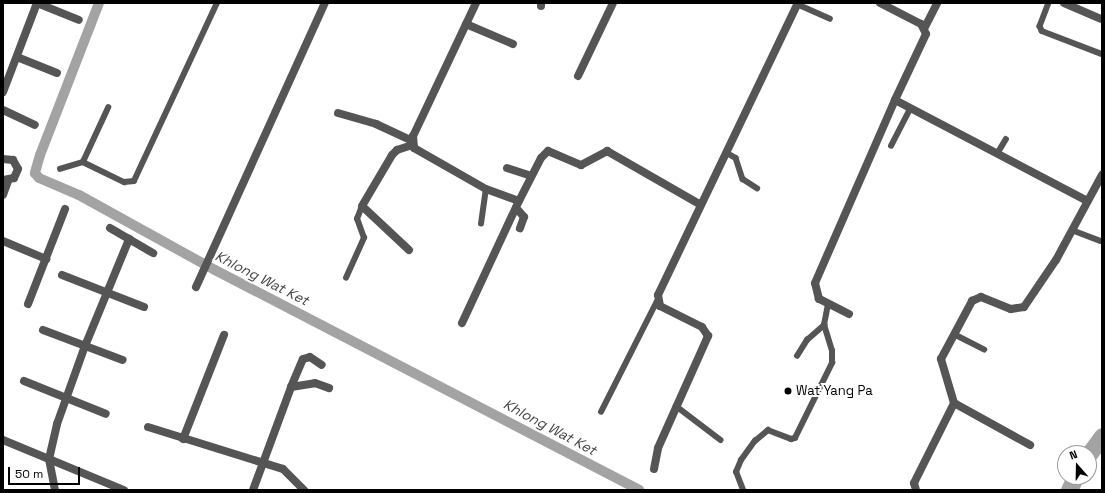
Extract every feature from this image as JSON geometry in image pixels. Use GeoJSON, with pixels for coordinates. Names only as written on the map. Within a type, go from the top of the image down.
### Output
{"type":"FeatureCollection","features":[{"type":"Feature","properties":{"kind":"street"},"geometry":{"type":"LineString","coordinates":[[3,92],[37,3],[79,20]]}},
{"type":"Feature","properties":{"kind":"street"},"geometry":{"type":"LineString","coordinates":[[196,287],[211,257],[325,3]]}},
{"type":"Feature","properties":{"kind":"street"},"geometry":{"type":"LineString","coordinates":[[409,250],[362,206],[392,155],[397,150],[412,143],[476,3]]}},
{"type":"Feature","properties":{"kind":"street"},"geometry":{"type":"LineString","coordinates":[[578,76],[613,3]]}},
{"type":"Feature","properties":{"kind":"street"},"geometry":{"type":"LineString","coordinates":[[880,3],[925,27]]}},
{"type":"Feature","properties":{"kind":"street"},"geometry":{"type":"LineString","coordinates":[[849,314],[828,304],[816,296],[815,283],[895,100],[926,34],[925,27],[937,3]]}},
{"type":"Feature","properties":{"kind":"street"},"geometry":{"type":"LineString","coordinates":[[1064,3],[1102,18]]}},
{"type":"Feature","properties":{"kind":"street"},"geometry":{"type":"LineString","coordinates":[[654,469],[658,448],[708,336],[702,327],[660,306],[657,301],[701,205],[798,4]]}},
{"type":"Feature","properties":{"kind":"street"},"geometry":{"type":"LineString","coordinates":[[466,24],[513,44]]}},
{"type":"Feature","properties":{"kind":"street"},"geometry":{"type":"LineString","coordinates":[[17,57],[57,73]]}},
{"type":"Feature","properties":{"kind":"street"},"geometry":{"type":"LineString","coordinates":[[895,100],[1088,201]]}},
{"type":"Feature","properties":{"kind":"street"},"geometry":{"type":"LineString","coordinates":[[3,110],[35,125]]}},
{"type":"Feature","properties":{"kind":"street"},"geometry":{"type":"LineString","coordinates":[[338,113],[376,124],[412,143],[486,189],[518,204],[524,217],[520,228]]}},
{"type":"Feature","properties":{"kind":"street"},"geometry":{"type":"LineString","coordinates":[[462,323],[541,158],[548,152],[581,165],[607,151],[701,205]]}},
{"type":"Feature","properties":{"kind":"street"},"geometry":{"type":"LineString","coordinates":[[3,159],[13,160],[18,169],[14,178],[6,181],[3,195]]}},
{"type":"Feature","properties":{"kind":"street"},"geometry":{"type":"LineString","coordinates":[[506,168],[532,176]]}},
{"type":"Feature","properties":{"kind":"street"},"geometry":{"type":"LineString","coordinates":[[1030,445],[954,403],[941,364],[954,334],[976,298],[986,297],[1011,310],[1024,307],[1072,230],[1102,176]]}},
{"type":"Feature","properties":{"kind":"street"},"geometry":{"type":"LineString","coordinates":[[28,304],[65,209]]}},
{"type":"Feature","properties":{"kind":"street"},"geometry":{"type":"LineString","coordinates":[[110,228],[153,253]]}},
{"type":"Feature","properties":{"kind":"street"},"geometry":{"type":"LineString","coordinates":[[55,490],[50,459],[67,398],[85,346],[129,239]]}},
{"type":"Feature","properties":{"kind":"street"},"geometry":{"type":"LineString","coordinates":[[3,240],[46,259]]}},
{"type":"Feature","properties":{"kind":"street"},"geometry":{"type":"LineString","coordinates":[[62,276],[144,306]]}},
{"type":"Feature","properties":{"kind":"street"},"geometry":{"type":"LineString","coordinates":[[43,330],[123,360]]}},
{"type":"Feature","properties":{"kind":"street"},"geometry":{"type":"LineString","coordinates":[[183,439],[224,335]]}},
{"type":"Feature","properties":{"kind":"street"},"geometry":{"type":"LineString","coordinates":[[253,490],[264,464],[291,387],[303,359],[310,357],[322,364]]}},
{"type":"Feature","properties":{"kind":"street"},"geometry":{"type":"LineString","coordinates":[[24,381],[106,414]]}},
{"type":"Feature","properties":{"kind":"street"},"geometry":{"type":"LineString","coordinates":[[291,387],[315,383],[329,388]]}},
{"type":"Feature","properties":{"kind":"street"},"geometry":{"type":"LineString","coordinates":[[916,490],[914,483],[954,403]]}},
{"type":"Feature","properties":{"kind":"street"},"geometry":{"type":"LineString","coordinates":[[148,427],[283,469],[304,490]]}},
{"type":"Feature","properties":{"kind":"street"},"geometry":{"type":"LineString","coordinates":[[3,440],[124,490]]}},
{"type":"Feature","properties":{"kind":"lane"},"geometry":{"type":"LineString","coordinates":[[60,169],[83,162],[124,182],[134,181],[217,3]]}},
{"type":"Feature","properties":{"kind":"lane"},"geometry":{"type":"LineString","coordinates":[[1050,3],[1040,26],[1042,31],[1102,54]]}},
{"type":"Feature","properties":{"kind":"lane"},"geometry":{"type":"LineString","coordinates":[[798,4],[830,19]]}},
{"type":"Feature","properties":{"kind":"lane"},"geometry":{"type":"LineString","coordinates":[[83,162],[108,108]]}},
{"type":"Feature","properties":{"kind":"lane"},"geometry":{"type":"LineString","coordinates":[[891,146],[910,109]]}},
{"type":"Feature","properties":{"kind":"lane"},"geometry":{"type":"LineString","coordinates":[[997,154],[1006,139]]}},
{"type":"Feature","properties":{"kind":"lane"},"geometry":{"type":"LineString","coordinates":[[727,153],[736,158],[743,179],[757,188]]}},
{"type":"Feature","properties":{"kind":"lane"},"geometry":{"type":"LineString","coordinates":[[482,224],[486,189]]}},
{"type":"Feature","properties":{"kind":"lane"},"geometry":{"type":"LineString","coordinates":[[346,278],[364,238],[357,220],[362,206]]}},
{"type":"Feature","properties":{"kind":"lane"},"geometry":{"type":"LineString","coordinates":[[1072,230],[1100,241]]}},
{"type":"Feature","properties":{"kind":"lane"},"geometry":{"type":"LineString","coordinates":[[601,412],[657,301]]}},
{"type":"Feature","properties":{"kind":"lane"},"geometry":{"type":"LineString","coordinates":[[743,490],[736,472],[741,460],[755,441],[768,430],[791,440],[795,438],[829,370],[832,351],[824,325],[828,304]]}},
{"type":"Feature","properties":{"kind":"lane"},"geometry":{"type":"LineString","coordinates":[[797,356],[807,340],[824,325]]}},
{"type":"Feature","properties":{"kind":"lane"},"geometry":{"type":"LineString","coordinates":[[954,334],[984,349]]}},
{"type":"Feature","properties":{"kind":"lane"},"geometry":{"type":"LineString","coordinates":[[676,406],[721,440]]}},
{"type":"Feature","properties":{"kind":"waterway","name":"Khlong Wat Ket"},"geometry":{"type":"LineString","coordinates":[[99,3],[40,155],[35,173],[39,178],[79,195],[215,270],[639,490]]}},
{"type":"Feature","properties":{"kind":"waterway"},"geometry":{"type":"LineString","coordinates":[[1096,445],[1102,436]]}},
{"type":"Feature","properties":{"kind":"waterway"},"geometry":{"type":"LineString","coordinates":[[1069,490],[1071,485]]}},
{"type":"Feature","properties":{"kind":"place","name":"Wat Yang Pa"},"geometry":{"type":"Point","coordinates":[788,391]}}]}
